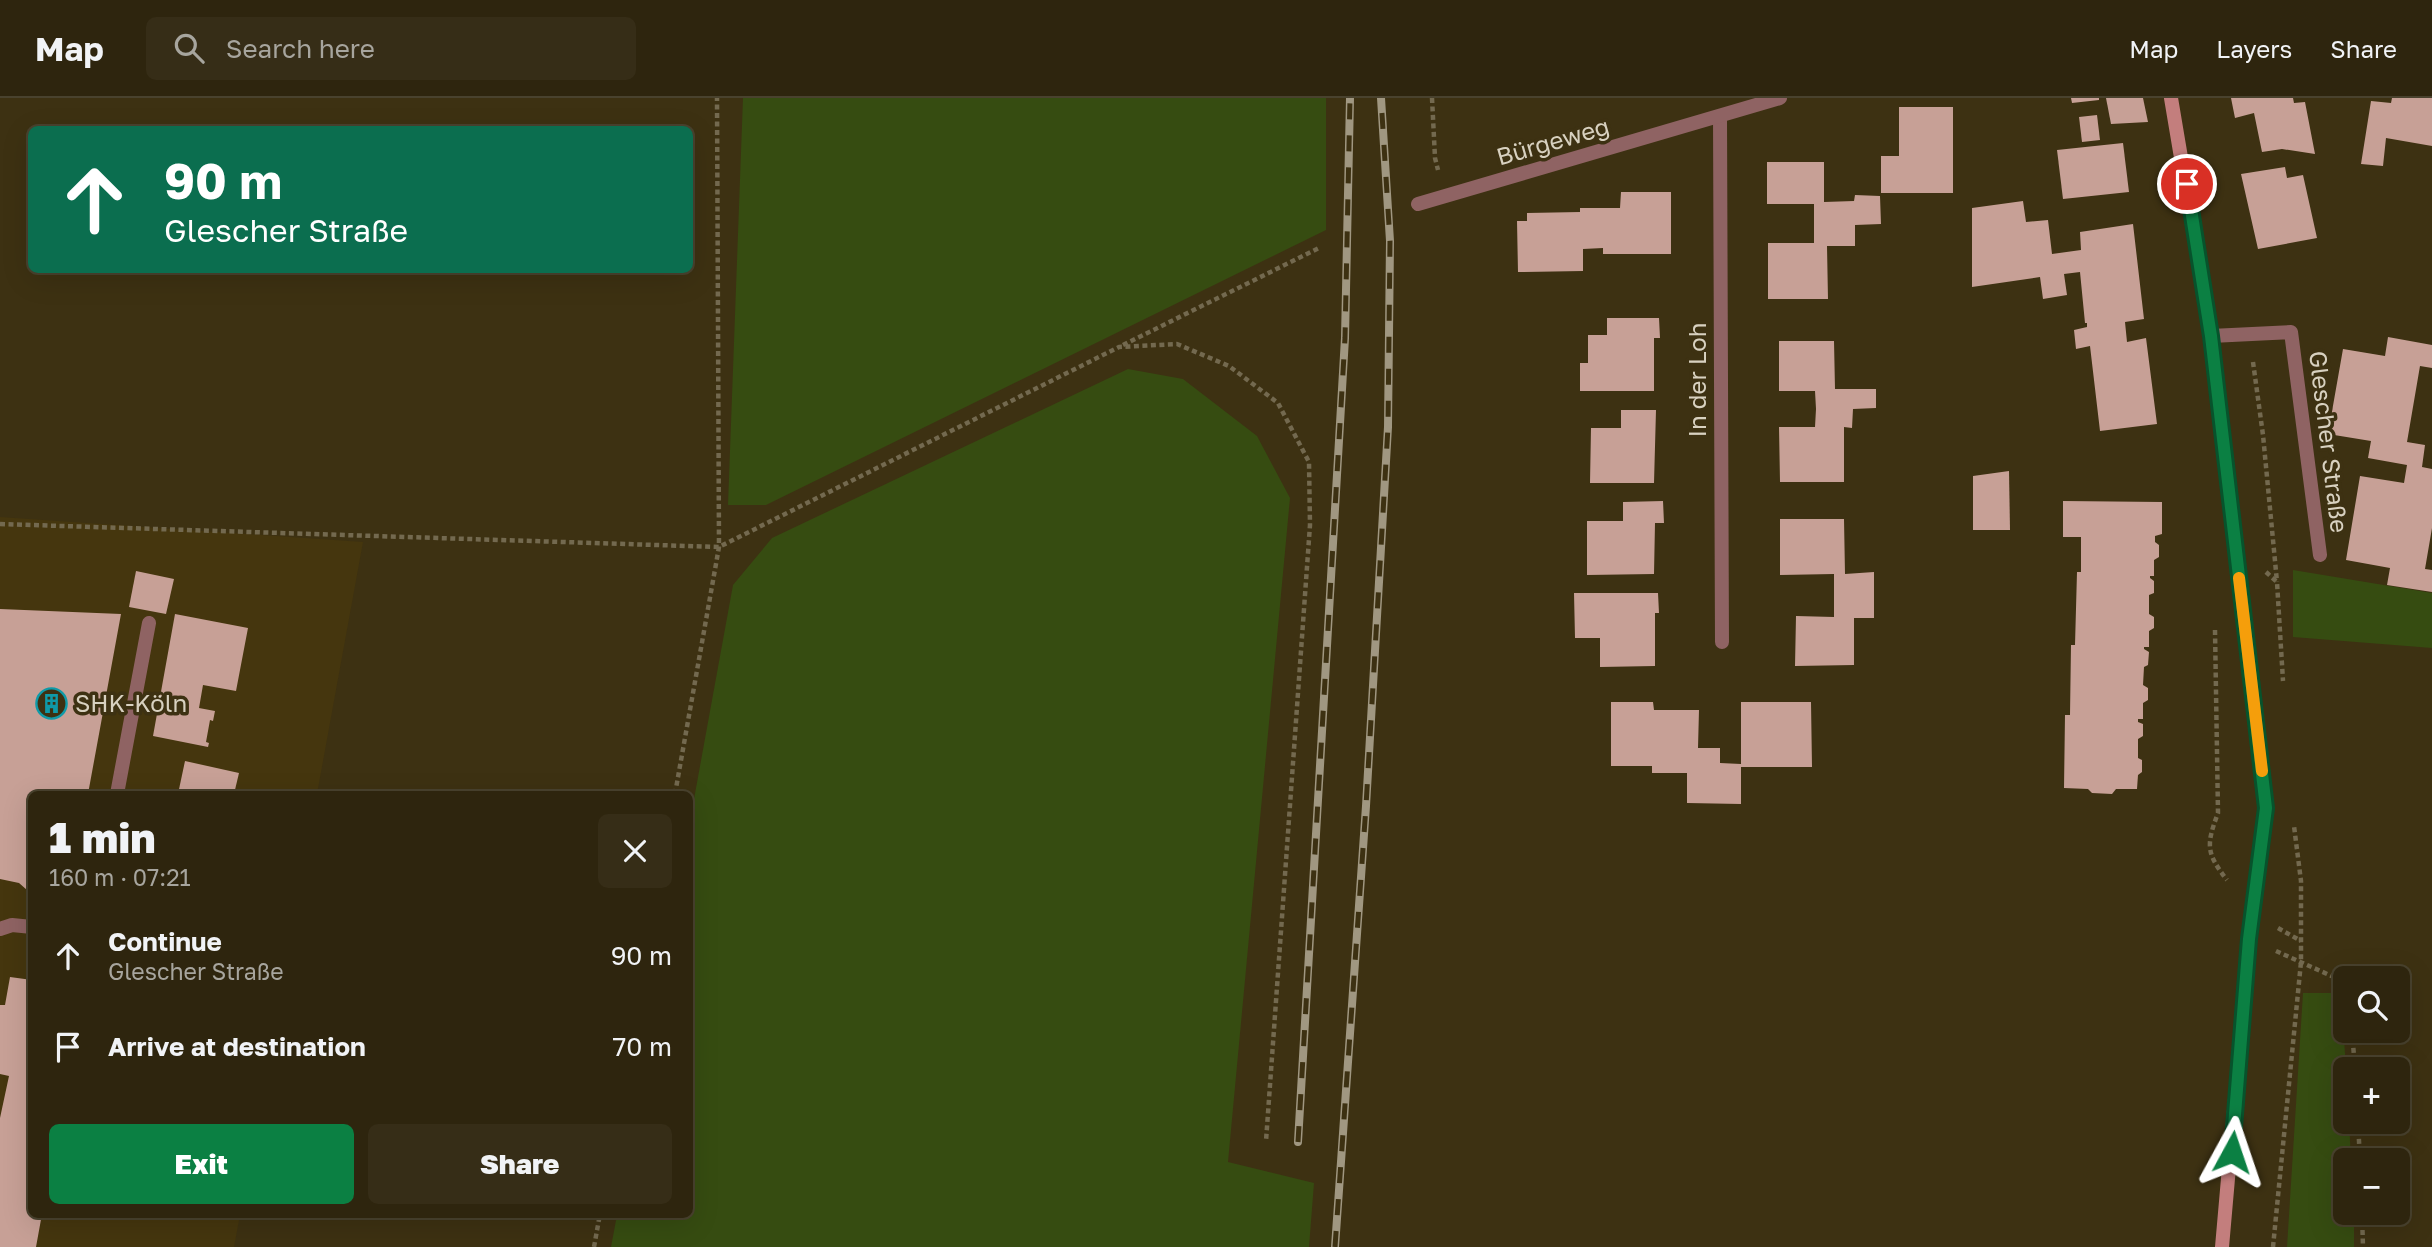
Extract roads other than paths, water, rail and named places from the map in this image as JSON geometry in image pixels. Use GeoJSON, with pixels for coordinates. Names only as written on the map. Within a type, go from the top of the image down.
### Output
{"type":"FeatureCollection","features":[{"type":"Feature","properties":{"kind":"street","name":"Bürgeweg"},"geometry":{"type":"LineString","coordinates":[[1418,204],[1780,98]]}},
{"type":"Feature","properties":{"kind":"street"},"geometry":{"type":"LineString","coordinates":[[2171,98],[2211,336],[2266,808],[2249,939],[2222,1247]]}},
{"type":"Feature","properties":{"kind":"street","name":"In der Loh"},"geometry":{"type":"LineString","coordinates":[[1720,117],[1722,642]]}},
{"type":"Feature","properties":{"kind":"street","name":"Glescher Straße"},"geometry":{"type":"LineString","coordinates":[[2211,336],[2291,332],[2320,555]]}},
{"type":"Feature","properties":{"kind":"street"},"geometry":{"type":"LineString","coordinates":[[118,791],[149,623]]}},
{"type":"Feature","properties":{"kind":"street"},"geometry":{"type":"LineString","coordinates":[[0,929],[12,925],[28,926]]}},
{"type":"Feature","properties":{"kind":"railway"},"geometry":{"type":"LineString","coordinates":[[1298,1142],[1345,338],[1350,98]]}},
{"type":"Feature","properties":{"kind":"railway"},"geometry":{"type":"LineString","coordinates":[[1335,1247],[1366,806],[1388,427],[1390,241],[1381,98]]}},
{"type":"Feature","properties":{"kind":"place","name":"SHK-Köln"},"geometry":{"type":"Point","coordinates":[52,704]}}]}
